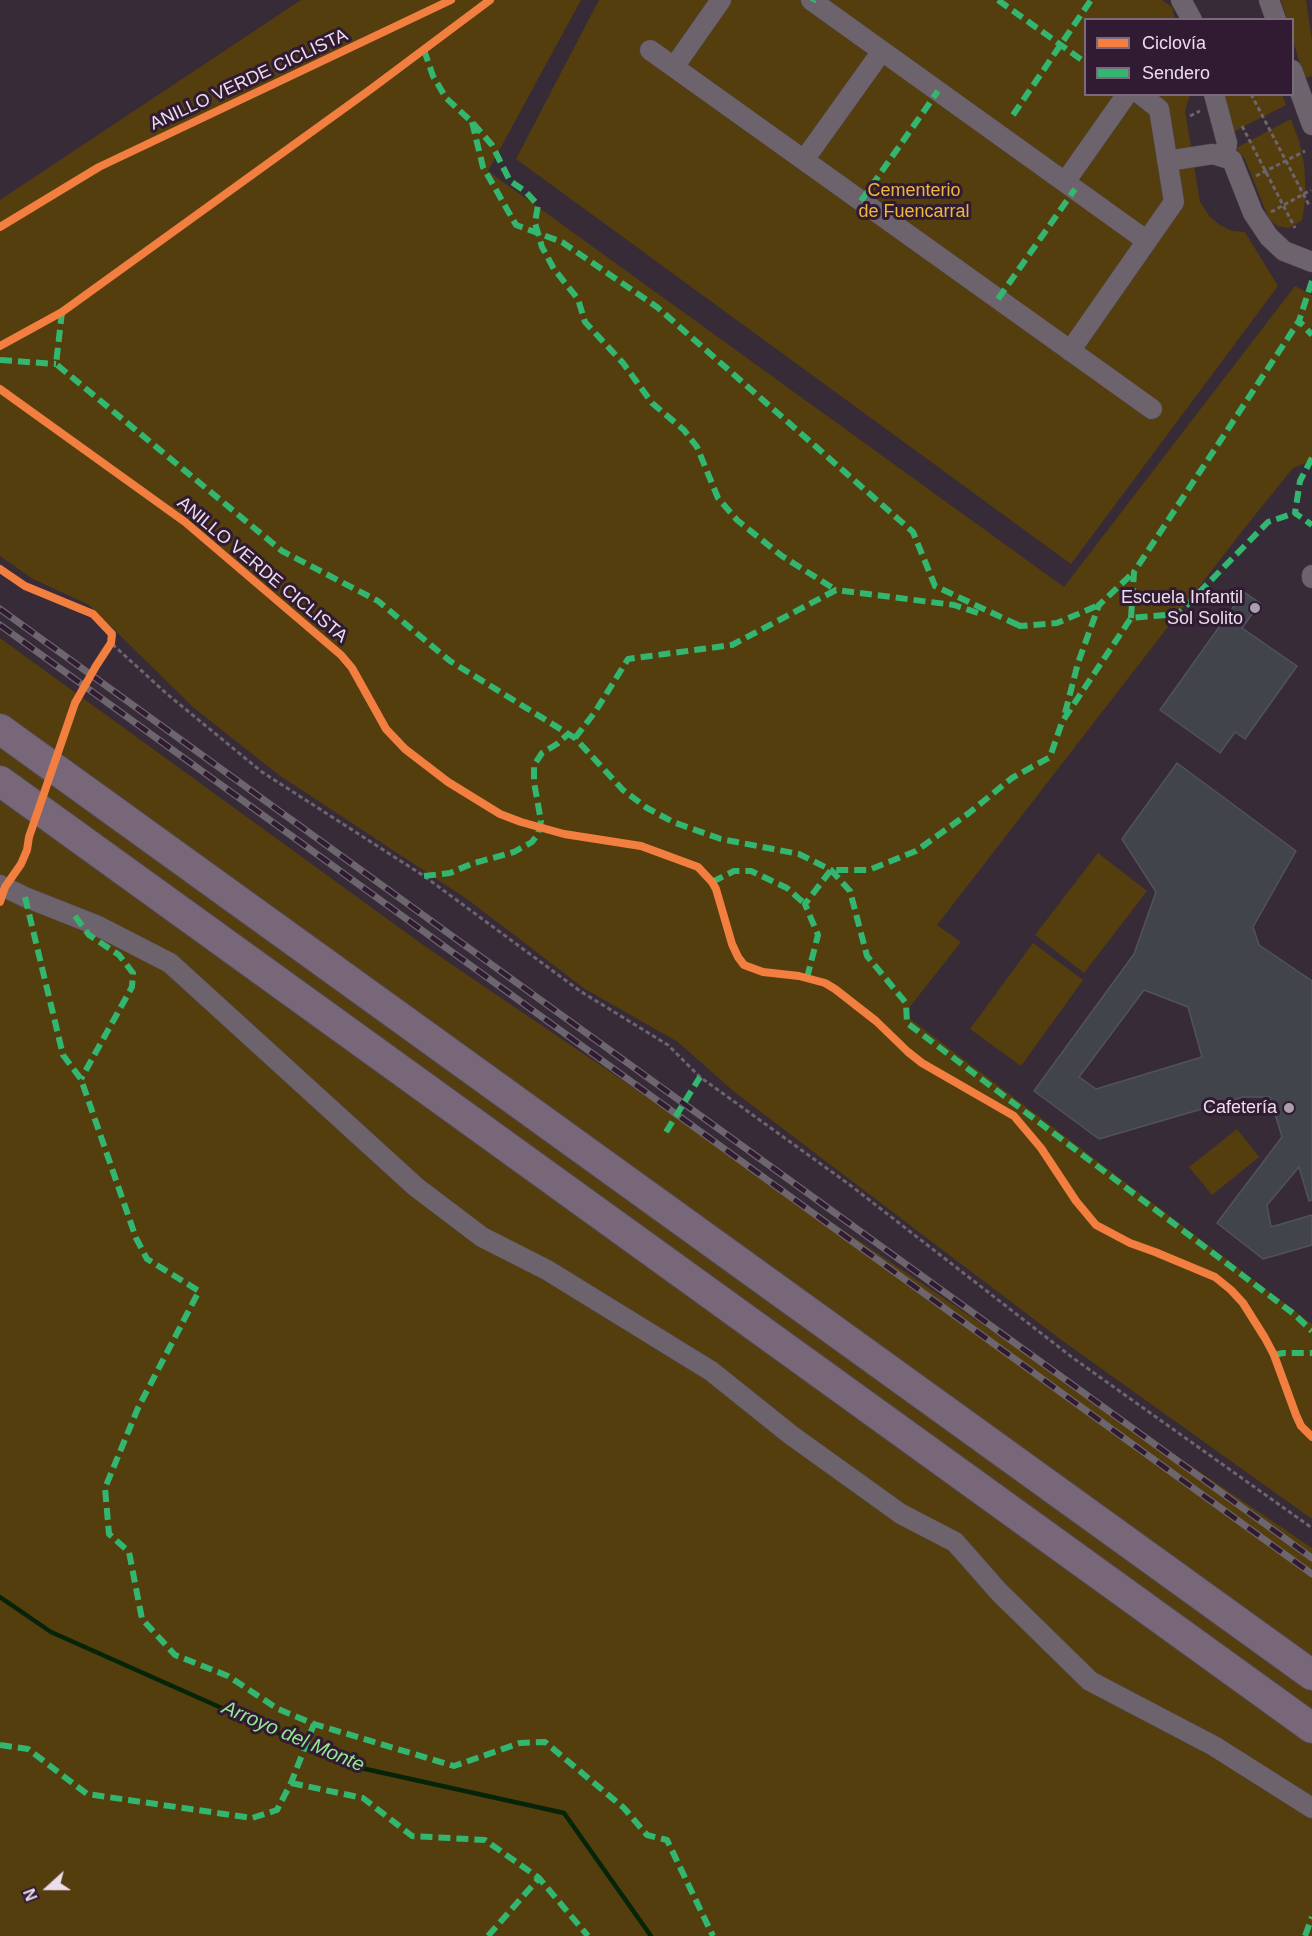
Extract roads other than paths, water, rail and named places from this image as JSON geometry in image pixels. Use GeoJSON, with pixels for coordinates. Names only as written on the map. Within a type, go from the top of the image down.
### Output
{"type":"FeatureCollection","features":[{"type":"Feature","properties":{"kind":"highway"},"geometry":{"type":"LineString","coordinates":[[0,729],[1312,1675]]}},
{"type":"Feature","properties":{"kind":"highway"},"geometry":{"type":"LineString","coordinates":[[0,781],[1312,1728]]}},
{"type":"Feature","properties":{"kind":"street"},"geometry":{"type":"LineString","coordinates":[[674,67],[721,0]]}},
{"type":"Feature","properties":{"kind":"street"},"geometry":{"type":"LineString","coordinates":[[811,0],[1147,241]]}},
{"type":"Feature","properties":{"kind":"street"},"geometry":{"type":"LineString","coordinates":[[1181,0],[1191,18]]}},
{"type":"Feature","properties":{"kind":"street"},"geometry":{"type":"LineString","coordinates":[[1269,0],[1275,18]]}},
{"type":"Feature","properties":{"kind":"street"},"geometry":{"type":"LineString","coordinates":[[650,50],[1152,410]]}},
{"type":"Feature","properties":{"kind":"street"},"geometry":{"type":"LineString","coordinates":[[804,160],[882,51]]}},
{"type":"Feature","properties":{"kind":"street"},"geometry":{"type":"LineString","coordinates":[[1294,73],[1312,125]]}},
{"type":"Feature","properties":{"kind":"street"},"geometry":{"type":"LineString","coordinates":[[1065,182],[1126,96]]}},
{"type":"Feature","properties":{"kind":"street"},"geometry":{"type":"LineString","coordinates":[[1070,351],[1174,202],[1159,109],[1143,96]]}},
{"type":"Feature","properties":{"kind":"street"},"geometry":{"type":"LineString","coordinates":[[1215,96],[1227,143],[1225,156]]}},
{"type":"Feature","properties":{"kind":"street"},"geometry":{"type":"LineString","coordinates":[[1167,161],[1213,154],[1232,160],[1253,213],[1269,237],[1284,251],[1312,262]]}},
{"type":"Feature","properties":{"kind":"street"},"geometry":{"type":"LineString","coordinates":[[0,885],[96,925],[170,963],[416,1187],[482,1237],[547,1270],[711,1371],[791,1435],[901,1514],[955,1542],[999,1592],[1090,1682],[1214,1746],[1312,1808]]}},
{"type":"Feature","properties":{"kind":"waterway","name":"Arroyo del Monte"},"geometry":{"type":"LineString","coordinates":[[0,1597],[51,1632],[352,1766],[564,1813],[651,1936]]}},
{"type":"Feature","properties":{"kind":"railway"},"geometry":{"type":"LineString","coordinates":[[0,609],[1312,1558]]}},
{"type":"Feature","properties":{"kind":"railway"},"geometry":{"type":"LineString","coordinates":[[0,625],[1312,1574]]}},
{"type":"Feature","properties":{"kind":"place","name":"Escuela Infantil Sol Solito"},"geometry":{"type":"Point","coordinates":[1255,608]}},
{"type":"Feature","properties":{"kind":"place","name":"Cafetería"},"geometry":{"type":"Point","coordinates":[1289,1108]}},
{"type":"Feature","properties":{"kind":"park label","name":"Cementerio de Fuencarral"},"geometry":{"type":"Point","coordinates":[914,201]}}]}
